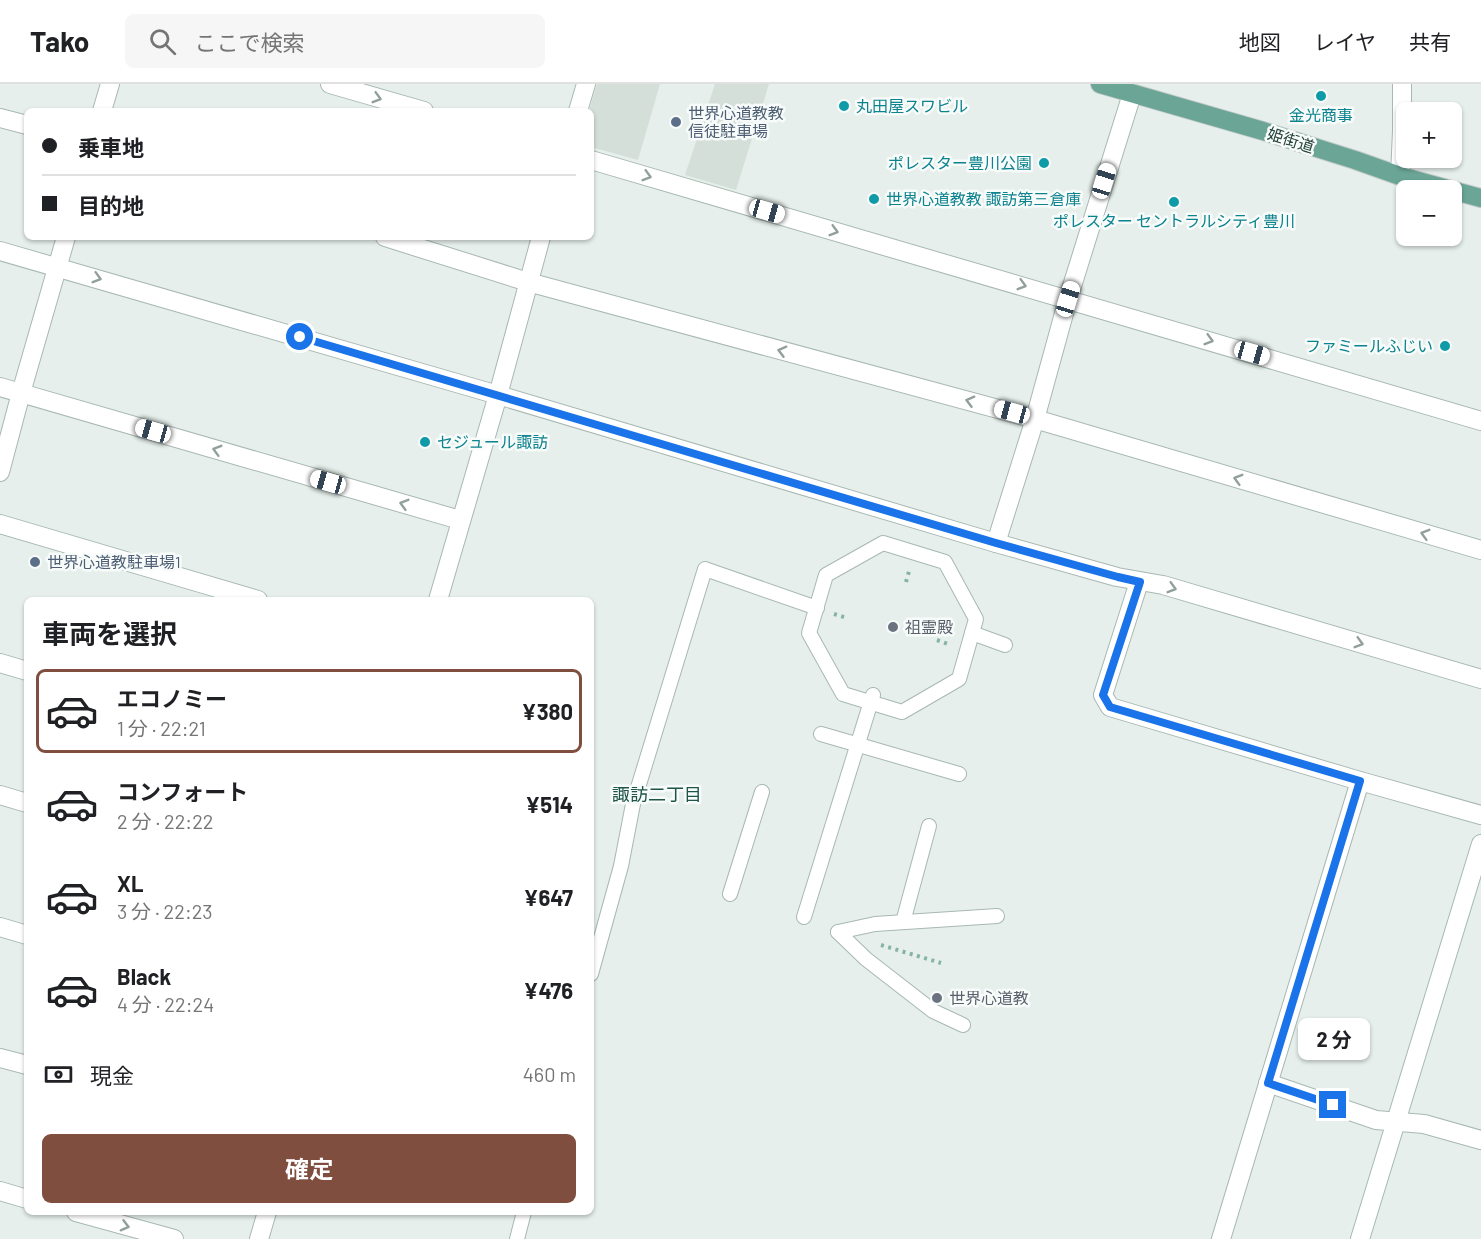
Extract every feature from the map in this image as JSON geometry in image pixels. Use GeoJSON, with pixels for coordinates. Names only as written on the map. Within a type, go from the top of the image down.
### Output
{"type":"FeatureCollection","features":[{"type":"Feature","properties":{"kind":"main road","name":"姫街道"},"geometry":{"type":"LineString","coordinates":[[1100,84],[1263,131],[1400,176],[1481,198]]}},
{"type":"Feature","properties":{"kind":"street"},"geometry":{"type":"LineString","coordinates":[[103,108],[110,84]]}},
{"type":"Feature","properties":{"kind":"street"},"geometry":{"type":"LineString","coordinates":[[330,84],[413,108]]}},
{"type":"Feature","properties":{"kind":"street"},"geometry":{"type":"LineString","coordinates":[[579,108],[586,84]]}},
{"type":"Feature","properties":{"kind":"street"},"geometry":{"type":"LineString","coordinates":[[1400,176],[1402,84]]}},
{"type":"Feature","properties":{"kind":"street"},"geometry":{"type":"LineString","coordinates":[[996,543],[1035,419],[1068,299],[1132,94]]}},
{"type":"Feature","properties":{"kind":"street"},"geometry":{"type":"LineString","coordinates":[[0,117],[24,124]]}},
{"type":"Feature","properties":{"kind":"street"},"geometry":{"type":"LineString","coordinates":[[594,161],[1481,421]]}},
{"type":"Feature","properties":{"kind":"street"},"geometry":{"type":"LineString","coordinates":[[0,472],[65,240]]}},
{"type":"Feature","properties":{"kind":"street"},"geometry":{"type":"LineString","coordinates":[[395,240],[528,282],[1035,419],[1481,550]]}},
{"type":"Feature","properties":{"kind":"street"},"geometry":{"type":"LineString","coordinates":[[439,597],[540,240]]}},
{"type":"Feature","properties":{"kind":"street"},"geometry":{"type":"LineString","coordinates":[[0,251],[498,395],[996,543],[1118,577],[1163,585],[1481,679]]}},
{"type":"Feature","properties":{"kind":"street"},"geometry":{"type":"LineString","coordinates":[[0,387],[460,520]]}},
{"type":"Feature","properties":{"kind":"street"},"geometry":{"type":"LineString","coordinates":[[0,524],[248,597]]}},
{"type":"Feature","properties":{"kind":"street"},"geometry":{"type":"LineString","coordinates":[[1140,582],[1103,695],[1110,707],[1481,815]]}},
{"type":"Feature","properties":{"kind":"street"},"geometry":{"type":"LineString","coordinates":[[0,663],[24,670]]}},
{"type":"Feature","properties":{"kind":"street"},"geometry":{"type":"LineString","coordinates":[[1221,1239],[1360,781]]}},
{"type":"Feature","properties":{"kind":"street"},"geometry":{"type":"LineString","coordinates":[[0,795],[24,802]]}},
{"type":"Feature","properties":{"kind":"street"},"geometry":{"type":"LineString","coordinates":[[1360,1239],[1481,844]]}},
{"type":"Feature","properties":{"kind":"street"},"geometry":{"type":"LineString","coordinates":[[0,927],[24,933]]}},
{"type":"Feature","properties":{"kind":"street"},"geometry":{"type":"LineString","coordinates":[[0,1058],[24,1064]]}},
{"type":"Feature","properties":{"kind":"street"},"geometry":{"type":"LineString","coordinates":[[1268,1083],[1376,1120],[1424,1124],[1481,1140]]}},
{"type":"Feature","properties":{"kind":"street"},"geometry":{"type":"LineString","coordinates":[[0,1191],[24,1198]]}},
{"type":"Feature","properties":{"kind":"street"},"geometry":{"type":"LineString","coordinates":[[86,1215],[174,1239]]}},
{"type":"Feature","properties":{"kind":"street"},"geometry":{"type":"LineString","coordinates":[[259,1239],[266,1215]]}},
{"type":"Feature","properties":{"kind":"lane"},"geometry":{"type":"LineString","coordinates":[[883,543],[914,556],[945,562],[976,619],[964,650],[959,679],[903,712],[872,699],[843,694],[809,633],[817,608],[826,575],[883,543]]}},
{"type":"Feature","properties":{"kind":"lane"},"geometry":{"type":"LineString","coordinates":[[594,963],[621,866],[633,804],[705,570],[817,608]]}},
{"type":"Feature","properties":{"kind":"lane"},"geometry":{"type":"LineString","coordinates":[[972,633],[1005,645]]}},
{"type":"Feature","properties":{"kind":"lane"},"geometry":{"type":"LineString","coordinates":[[804,917],[872,699]]}},
{"type":"Feature","properties":{"kind":"lane"},"geometry":{"type":"LineString","coordinates":[[821,734],[959,774]]}},
{"type":"Feature","properties":{"kind":"lane"},"geometry":{"type":"LineString","coordinates":[[730,894],[762,792]]}},
{"type":"Feature","properties":{"kind":"lane"},"geometry":{"type":"LineString","coordinates":[[903,922],[929,826]]}},
{"type":"Feature","properties":{"kind":"lane"},"geometry":{"type":"LineString","coordinates":[[963,1025],[933,1011],[866,959],[838,932],[875,924],[997,916]]}},
{"type":"Feature","properties":{"kind":"lane"},"geometry":{"type":"LineString","coordinates":[[517,1239],[523,1215]]}},
{"type":"Feature","properties":{"kind":"path"},"geometry":{"type":"LineString","coordinates":[[879,944],[941,963]]}},
{"type":"Feature","properties":{"kind":"shaded area"},"geometry":{"type":"Polygon","coordinates":[[[597,84],[660,84],[638,160],[594,148],[594,108],[590,108],[597,84]]]}},
{"type":"Feature","properties":{"kind":"shaded area"},"geometry":{"type":"Polygon","coordinates":[[[715,84],[769,84],[736,190],[685,175],[715,84]]]}},
{"type":"Feature","properties":{"kind":"place","name":"金光商事"},"geometry":{"type":"Point","coordinates":[1321,96]}},
{"type":"Feature","properties":{"kind":"place","name":"丸田屋スワビル"},"geometry":{"type":"Point","coordinates":[844,106]}},
{"type":"Feature","properties":{"kind":"place","name":"世界心道教教 信徒駐車場"},"geometry":{"type":"Point","coordinates":[676,122]}},
{"type":"Feature","properties":{"kind":"place","name":"ポレスター豊川公園"},"geometry":{"type":"Point","coordinates":[1044,163]}},
{"type":"Feature","properties":{"kind":"place","name":"世界心道教教 諏訪第三倉庫"},"geometry":{"type":"Point","coordinates":[874,199]}},
{"type":"Feature","properties":{"kind":"place","name":"ポレスター セントラルシティ豊川"},"geometry":{"type":"Point","coordinates":[1174,202]}},
{"type":"Feature","properties":{"kind":"place","name":"ファミールふじい"},"geometry":{"type":"Point","coordinates":[1445,346]}},
{"type":"Feature","properties":{"kind":"place","name":"セジュール諏訪"},"geometry":{"type":"Point","coordinates":[425,442]}},
{"type":"Feature","properties":{"kind":"place","name":"世界心道教駐車場1"},"geometry":{"type":"Point","coordinates":[35,562]}},
{"type":"Feature","properties":{"kind":"place","name":"祖霊殿"},"geometry":{"type":"Point","coordinates":[893,627]}},
{"type":"Feature","properties":{"kind":"place","name":"世界心道教"},"geometry":{"type":"Point","coordinates":[937,998]}},
{"type":"Feature","properties":{"kind":"district","name":"諏訪二丁目"},"geometry":{"type":"Point","coordinates":[657,795]}},
{"type":"Feature","properties":{"kind":"route"},"geometry":{"type":"LineString","coordinates":[[300,337],[996,543],[1140,582],[1103,695],[1110,707],[1360,781],[1268,1083],[1333,1105]]}}]}
